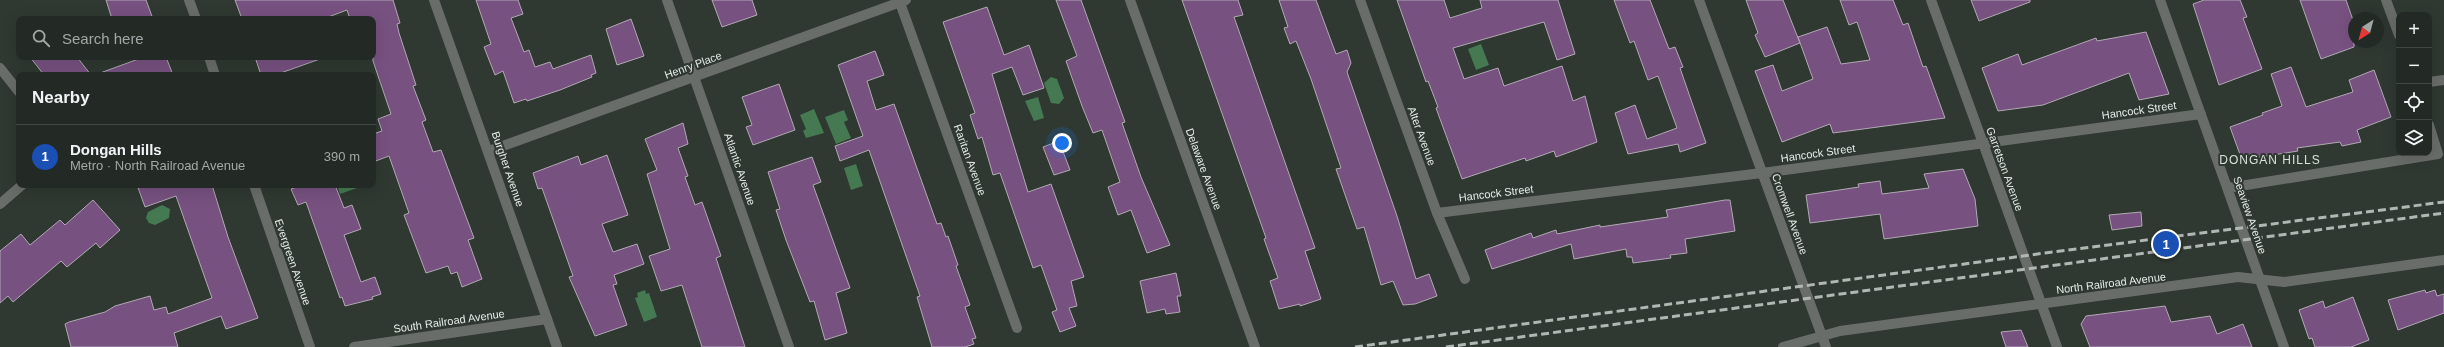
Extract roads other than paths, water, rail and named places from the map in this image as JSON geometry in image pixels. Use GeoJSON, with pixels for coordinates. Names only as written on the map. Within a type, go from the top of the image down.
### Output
{"type":"FeatureCollection","features":[{"type":"Feature","properties":{"kind":"street"},"geometry":{"type":"LineString","coordinates":[[189,0],[195,16]]}},
{"type":"Feature","properties":{"kind":"street","name":"Burgher Avenue"},"geometry":{"type":"LineString","coordinates":[[434,0],[557,347]]}},
{"type":"Feature","properties":{"kind":"street","name":"Atlantic Avenue"},"geometry":{"type":"LineString","coordinates":[[667,0],[789,347]]}},
{"type":"Feature","properties":{"kind":"street","name":"Delaware Avenue"},"geometry":{"type":"LineString","coordinates":[[1130,0],[1255,347]]}},
{"type":"Feature","properties":{"kind":"street","name":"Alter Avenue"},"geometry":{"type":"LineString","coordinates":[[1360,0],[1437,213],[1466,279]]}},
{"type":"Feature","properties":{"kind":"street","name":"Cromwell Avenue"},"geometry":{"type":"LineString","coordinates":[[1699,0],[1826,347]]}},
{"type":"Feature","properties":{"kind":"street","name":"Garretson Avenue"},"geometry":{"type":"LineString","coordinates":[[1931,0],[2057,347]]}},
{"type":"Feature","properties":{"kind":"street","name":"Seaview Avenue"},"geometry":{"type":"LineString","coordinates":[[2160,0],[2284,347]]}},
{"type":"Feature","properties":{"kind":"street"},"geometry":{"type":"LineString","coordinates":[[2386,0],[2396,27]]}},
{"type":"Feature","properties":{"kind":"street","name":"Henry Place"},"geometry":{"type":"LineString","coordinates":[[489,152],[902,1]]}},
{"type":"Feature","properties":{"kind":"street","name":"Raritan Avenue"},"geometry":{"type":"LineString","coordinates":[[902,1],[1017,328]]}},
{"type":"Feature","properties":{"kind":"street"},"geometry":{"type":"LineString","coordinates":[[210,60],[215,72]]}},
{"type":"Feature","properties":{"kind":"street"},"geometry":{"type":"LineString","coordinates":[[0,68],[16,88]]}},
{"type":"Feature","properties":{"kind":"street"},"geometry":{"type":"LineString","coordinates":[[2432,82],[2444,80]]}},
{"type":"Feature","properties":{"kind":"street","name":"Hancock Street"},"geometry":{"type":"LineString","coordinates":[[1437,213],[1762,173],[2202,114]]}},
{"type":"Feature","properties":{"kind":"street"},"geometry":{"type":"LineString","coordinates":[[2432,135],[2438,154],[2432,155]]}},
{"type":"Feature","properties":{"kind":"street"},"geometry":{"type":"LineString","coordinates":[[2228,188],[2426,156]]}},
{"type":"Feature","properties":{"kind":"street"},"geometry":{"type":"LineString","coordinates":[[0,204],[19,188]]}},
{"type":"Feature","properties":{"kind":"street","name":"Evergreen Avenue"},"geometry":{"type":"LineString","coordinates":[[255,188],[310,347]]}},
{"type":"Feature","properties":{"kind":"street","name":"North Railroad Avenue"},"geometry":{"type":"LineString","coordinates":[[1783,347],[1840,331],[2238,277],[2284,282],[2444,260]]}},
{"type":"Feature","properties":{"kind":"street","name":"South Railroad Avenue"},"geometry":{"type":"LineString","coordinates":[[354,347],[547,319]]}},
{"type":"Feature","properties":{"kind":"railway"},"geometry":{"type":"LineString","coordinates":[[1355,347],[2045,253],[2444,202]]}},
{"type":"Feature","properties":{"kind":"railway"},"geometry":{"type":"LineString","coordinates":[[1446,347],[2444,213]]}},
{"type":"Feature","properties":{"kind":"place","name":"Dongan Hills"},"geometry":{"type":"Point","coordinates":[2166,244]}},
{"type":"Feature","properties":{"kind":"district","name":"DONGAN HILLS"},"geometry":{"type":"Point","coordinates":[2270,160]}}]}
